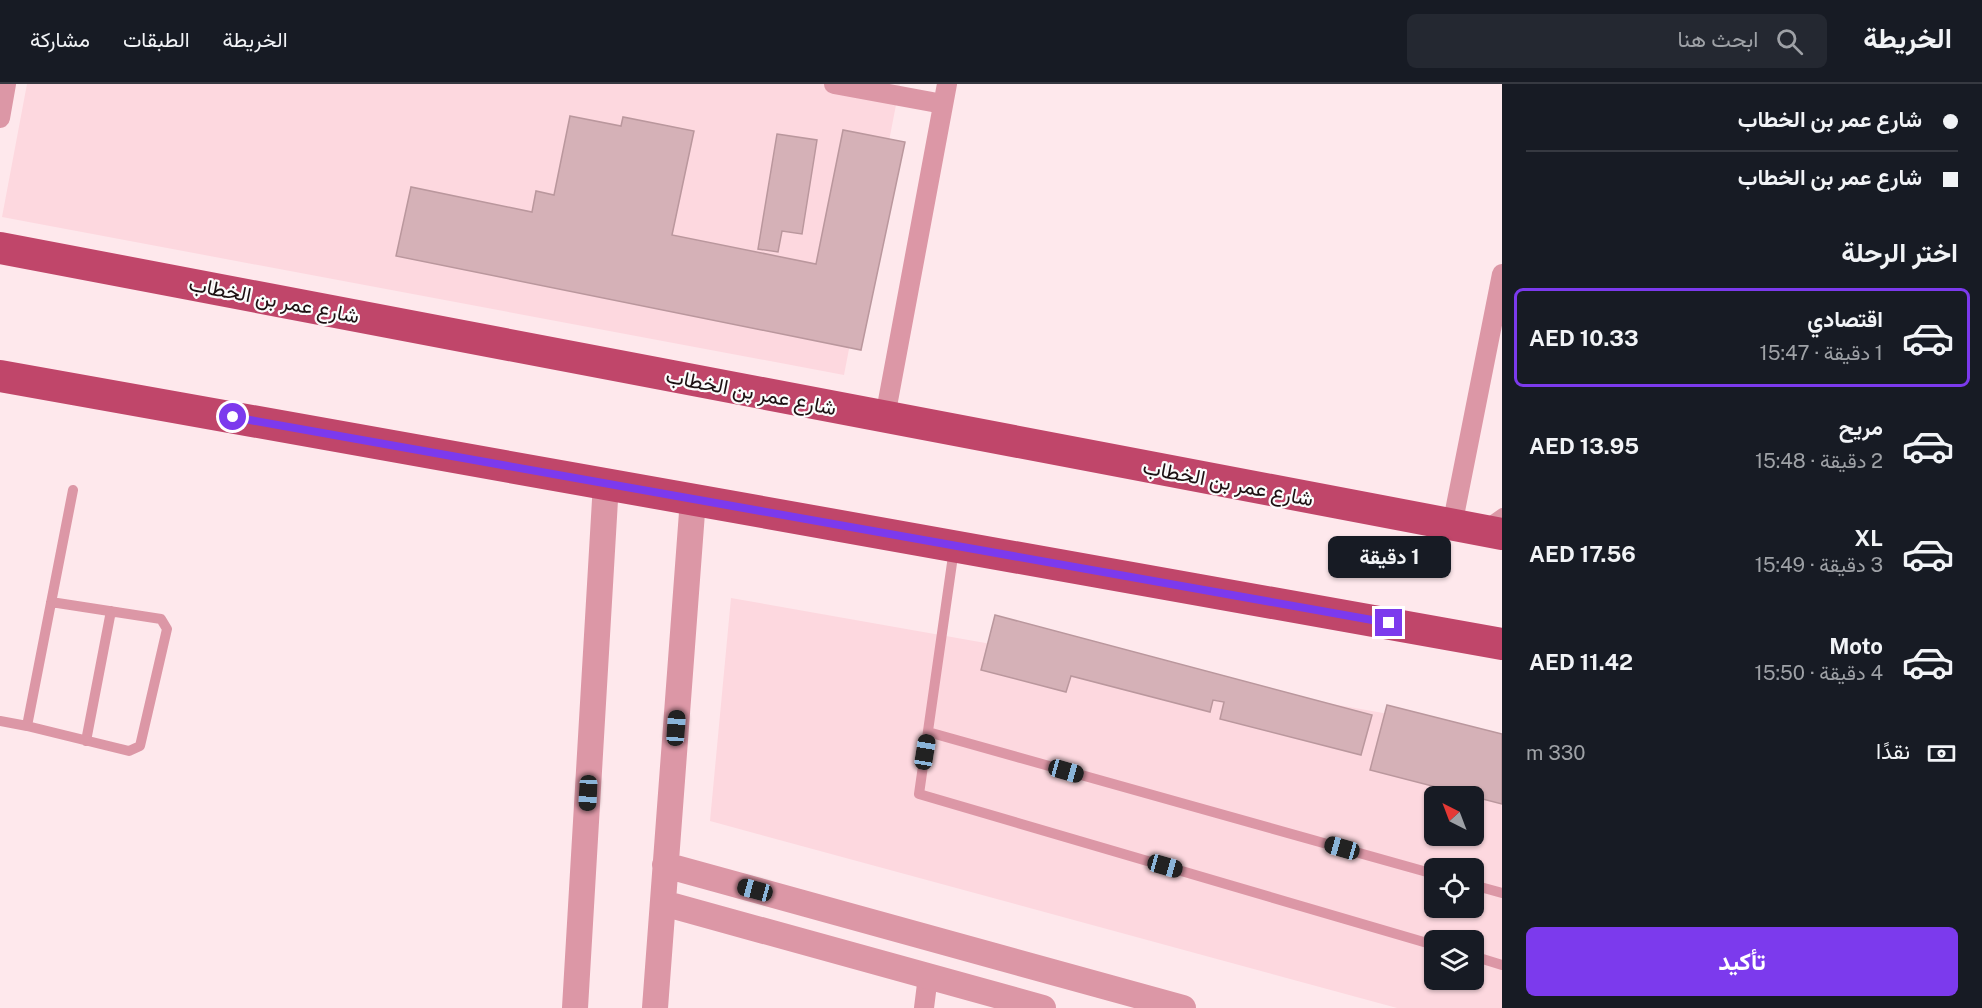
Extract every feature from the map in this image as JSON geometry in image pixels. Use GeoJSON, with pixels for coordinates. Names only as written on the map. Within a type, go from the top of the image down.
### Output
{"type":"FeatureCollection","features":[{"type":"Feature","properties":{"kind":"main road","name":"شارع عمر بن الخطاب"},"geometry":{"type":"LineString","coordinates":[[0,248],[885,417],[1483,526]]}},
{"type":"Feature","properties":{"kind":"main road"},"geometry":{"type":"LineString","coordinates":[[0,376],[1502,644]]}},
{"type":"Feature","properties":{"kind":"street"},"geometry":{"type":"LineString","coordinates":[[0,118],[6,84]]}},
{"type":"Feature","properties":{"kind":"street"},"geometry":{"type":"LineString","coordinates":[[834,84],[943,104]]}},
{"type":"Feature","properties":{"kind":"street"},"geometry":{"type":"LineString","coordinates":[[885,417],[947,84]]}},
{"type":"Feature","properties":{"kind":"street"},"geometry":{"type":"LineString","coordinates":[[1483,526],[1502,274]]}},
{"type":"Feature","properties":{"kind":"street"},"geometry":{"type":"LineString","coordinates":[[575,1008],[606,483]]}},
{"type":"Feature","properties":{"kind":"street"},"geometry":{"type":"LineString","coordinates":[[655,1008],[693,499]]}},
{"type":"Feature","properties":{"kind":"street"},"geometry":{"type":"LineString","coordinates":[[665,866],[1183,1008]]}},
{"type":"Feature","properties":{"kind":"street"},"geometry":{"type":"LineString","coordinates":[[663,903],[1043,1008]]}},
{"type":"Feature","properties":{"kind":"street"},"geometry":{"type":"LineString","coordinates":[[924,1008],[928,976]]}},
{"type":"Feature","properties":{"kind":"lane"},"geometry":{"type":"LineString","coordinates":[[27,726],[73,490]]}},
{"type":"Feature","properties":{"kind":"lane"},"geometry":{"type":"LineString","coordinates":[[955,545],[919,794],[1424,942]]}},
{"type":"Feature","properties":{"kind":"lane"},"geometry":{"type":"LineString","coordinates":[[0,721],[129,751],[140,746],[168,629],[161,619],[51,602]]}},
{"type":"Feature","properties":{"kind":"lane"},"geometry":{"type":"LineString","coordinates":[[86,741],[111,610]]}},
{"type":"Feature","properties":{"kind":"lane"},"geometry":{"type":"LineString","coordinates":[[928,732],[1424,871]]}},
{"type":"Feature","properties":{"kind":"lane"},"geometry":{"type":"LineString","coordinates":[[1484,888],[1502,893]]}},
{"type":"Feature","properties":{"kind":"lane"},"geometry":{"type":"LineString","coordinates":[[1484,959],[1502,965]]}},
{"type":"Feature","properties":{"kind":"shaded area"},"geometry":{"type":"Polygon","coordinates":[[[27,84],[900,84],[844,375],[2,217],[27,84]]]}},
{"type":"Feature","properties":{"kind":"shaded area"},"geometry":{"type":"Polygon","coordinates":[[[731,598],[1502,734],[1502,1008],[1397,1008],[710,821],[731,598]]]}},
{"type":"Feature","properties":{"kind":"building"},"geometry":{"type":"Polygon","coordinates":[[[570,116],[621,126],[623,117],[694,131],[672,235],[816,264],[843,130],[905,142],[861,350],[396,256],[411,187],[532,212],[536,191],[554,195],[570,116]]]}},
{"type":"Feature","properties":{"kind":"building"},"geometry":{"type":"Polygon","coordinates":[[[777,134],[817,140],[802,234],[782,231],[778,252],[758,249],[777,134]]]}},
{"type":"Feature","properties":{"kind":"building"},"geometry":{"type":"Polygon","coordinates":[[[995,615],[1372,715],[1361,755],[1220,719],[1224,702],[1213,700],[1210,712],[1071,676],[1066,692],[981,670],[995,615]]]}},
{"type":"Feature","properties":{"kind":"building"},"geometry":{"type":"Polygon","coordinates":[[[1387,705],[1502,734],[1502,804],[1484,799],[1484,786],[1432,786],[1370,770],[1387,705]]]}},
{"type":"Feature","properties":{"kind":"route"},"geometry":{"type":"LineString","coordinates":[[233,417],[1389,623]]}}]}
